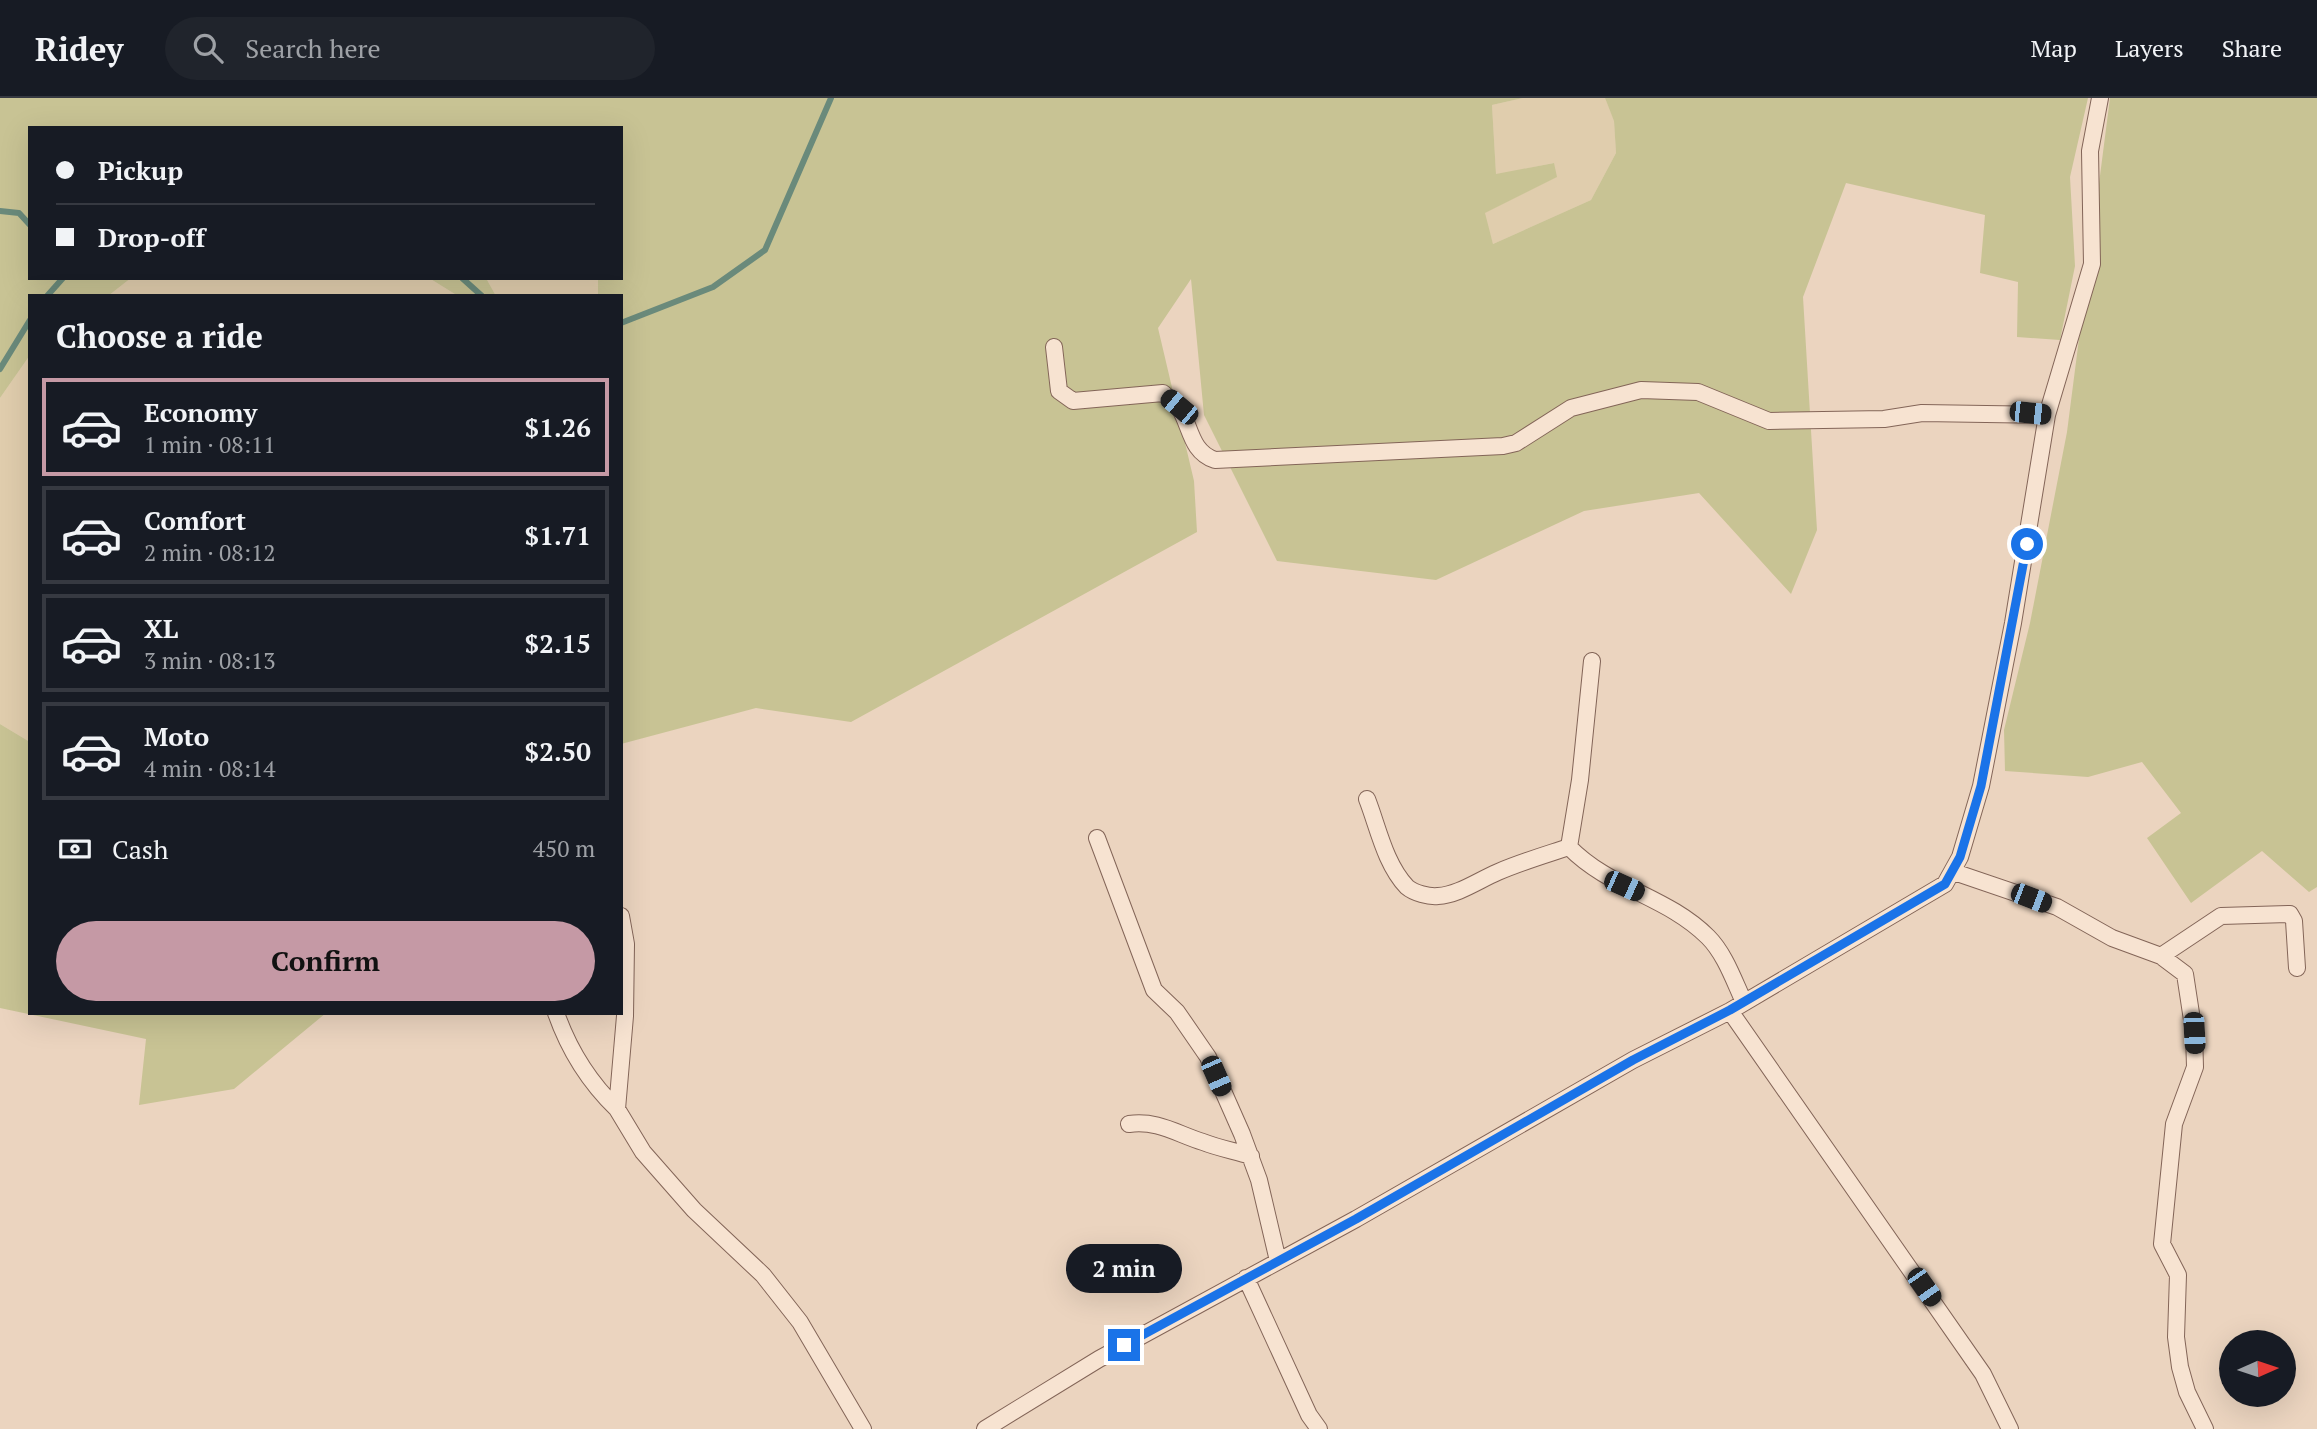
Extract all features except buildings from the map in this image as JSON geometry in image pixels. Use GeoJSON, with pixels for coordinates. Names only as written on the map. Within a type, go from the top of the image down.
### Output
{"type":"FeatureCollection","features":[{"type":"Feature","properties":{"kind":"street"},"geometry":{"type":"LineString","coordinates":[[985,1429],[1099,1359],[1247,1279],[1633,1060],[1737,1006],[1935,892],[1954,872],[1984,772],[2013,623],[2047,415],[2092,264],[2090,151],[2100,98]]}},
{"type":"Feature","properties":{"kind":"street"},"geometry":{"type":"LineString","coordinates":[[1054,347],[1059,391],[1073,401],[1163,393],[1179,407],[1195,445],[1206,457],[1215,460],[1503,446],[1516,443],[1571,408],[1641,390],[1698,392],[1769,421],[1872,419],[1922,413],[2047,415]]}},
{"type":"Feature","properties":{"kind":"street"},"geometry":{"type":"LineString","coordinates":[[1569,847],[1580,780],[1592,661]]}},
{"type":"Feature","properties":{"kind":"street"},"geometry":{"type":"LineString","coordinates":[[1367,799],[1383,845],[1398,872],[1408,888],[1424,894],[1439,896],[1456,891],[1499,872],[1569,847]]}},
{"type":"Feature","properties":{"kind":"street"},"geometry":{"type":"LineString","coordinates":[[1097,838],[1154,990],[1177,1012],[1208,1057],[1251,1156],[1278,1261]]}},
{"type":"Feature","properties":{"kind":"street"},"geometry":{"type":"LineString","coordinates":[[1569,847],[1587,865],[1607,878],[1685,916],[1710,938],[1737,1006],[1983,1374],[2010,1429]]}},
{"type":"Feature","properties":{"kind":"street"},"geometry":{"type":"LineString","coordinates":[[1954,872],[2057,907],[2112,938],[2161,956],[2181,970],[2187,979],[2195,1061],[2174,1124],[2162,1244],[2178,1275],[2176,1337],[2180,1367],[2187,1392],[2205,1429]]}},
{"type":"Feature","properties":{"kind":"street"},"geometry":{"type":"LineString","coordinates":[[2161,956],[2215,918],[2290,914],[2294,921],[2297,968]]}},
{"type":"Feature","properties":{"kind":"street"},"geometry":{"type":"LineString","coordinates":[[617,1109],[625,1016],[626,944],[623,927]]}},
{"type":"Feature","properties":{"kind":"street"},"geometry":{"type":"LineString","coordinates":[[557,1015],[565,1039],[596,1088],[617,1109],[652,1161],[694,1210],[763,1275],[800,1322],[863,1429]]}},
{"type":"Feature","properties":{"kind":"street"},"geometry":{"type":"LineString","coordinates":[[1129,1124],[1145,1122],[1168,1127],[1201,1142],[1251,1156]]}},
{"type":"Feature","properties":{"kind":"street"},"geometry":{"type":"LineString","coordinates":[[1247,1279],[1309,1415],[1319,1429]]}},
{"type":"Feature","properties":{"kind":"shaded area"},"geometry":{"type":"Polygon","coordinates":[[[0,98],[1523,98],[1492,105],[1496,174],[1554,163],[1557,177],[1485,213],[1493,244],[1591,200],[1616,153],[1614,121],[1605,98],[2088,98],[2070,177],[2075,266],[2060,340],[2017,337],[2018,282],[1980,273],[1985,215],[1846,183],[1803,297],[1817,530],[1791,594],[1699,493],[1584,511],[1436,580],[1277,561],[1204,415],[1191,279],[1158,328],[1194,481],[1197,532],[851,722],[756,708],[623,743],[623,294],[598,294],[598,280],[623,280],[623,126],[28,126],[28,280],[128,280],[111,294],[28,294],[28,358],[0,398],[0,98]]]}},
{"type":"Feature","properties":{"kind":"shaded area"},"geometry":{"type":"Polygon","coordinates":[[[1523,98],[1605,98],[1614,120],[1616,153],[1591,200],[1493,244],[1484,213],[1556,177],[1553,163],[1496,175],[1492,105],[1523,98]]]}},
{"type":"Feature","properties":{"kind":"shaded area"},"geometry":{"type":"Polygon","coordinates":[[[2110,98],[2317,98],[2317,887],[2309,892],[2262,851],[2191,903],[2147,838],[2181,813],[2142,762],[2088,777],[2005,771],[2004,730],[2030,623],[2067,432],[2110,98]]]}},
{"type":"Feature","properties":{"kind":"shaded area"},"geometry":{"type":"Polygon","coordinates":[[[128,280],[432,280],[455,294],[111,294],[128,280]]]}},
{"type":"Feature","properties":{"kind":"shaded area"},"geometry":{"type":"Polygon","coordinates":[[[432,280],[487,280],[495,294],[455,294],[432,280]]]}},
{"type":"Feature","properties":{"kind":"shaded area"},"geometry":{"type":"Polygon","coordinates":[[[487,280],[598,280],[598,294],[495,294],[487,280]]]}},
{"type":"Feature","properties":{"kind":"shaded area"},"geometry":{"type":"Polygon","coordinates":[[[28,358],[28,741],[0,724],[0,398],[28,358]]]}},
{"type":"Feature","properties":{"kind":"shaded area"},"geometry":{"type":"Polygon","coordinates":[[[0,724],[28,741],[28,1014],[0,1008],[0,724]]]}},
{"type":"Feature","properties":{"kind":"shaded area"},"geometry":{"type":"Polygon","coordinates":[[[33,1015],[324,1015],[234,1089],[139,1105],[146,1039],[33,1015]]]}},
{"type":"Feature","properties":{"kind":"waterway"},"geometry":{"type":"LineString","coordinates":[[623,322],[713,287],[765,250],[831,98]]}},
{"type":"Feature","properties":{"kind":"waterway"},"geometry":{"type":"LineString","coordinates":[[0,211],[19,213],[28,223]]}},
{"type":"Feature","properties":{"kind":"waterway"},"geometry":{"type":"LineString","coordinates":[[49,294],[61,280]]}},
{"type":"Feature","properties":{"kind":"waterway"},"geometry":{"type":"LineString","coordinates":[[464,280],[480,294]]}},
{"type":"Feature","properties":{"kind":"waterway"},"geometry":{"type":"LineString","coordinates":[[0,369],[28,323]]}},
{"type":"Feature","properties":{"kind":"route"},"geometry":{"type":"LineString","coordinates":[[1124,1345],[1356,1219],[1633,1060],[1730,1010],[1945,884],[1960,857],[1981,786],[2027,544]]}}]}
